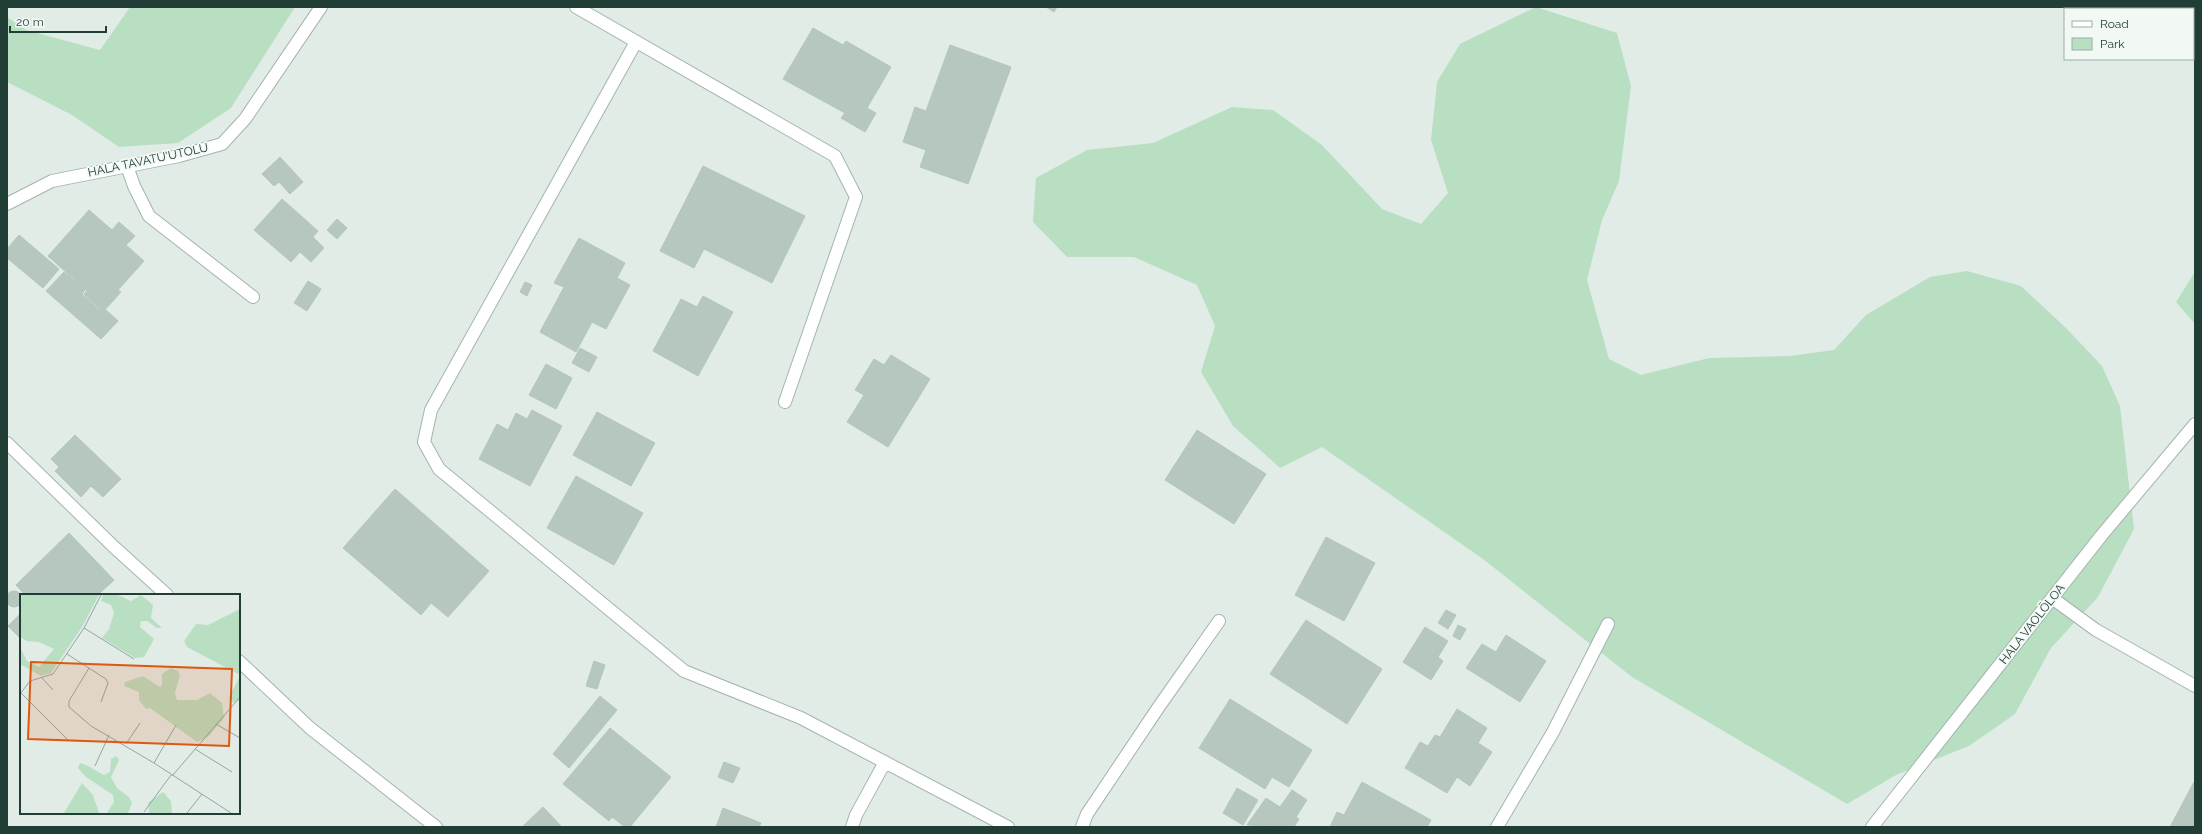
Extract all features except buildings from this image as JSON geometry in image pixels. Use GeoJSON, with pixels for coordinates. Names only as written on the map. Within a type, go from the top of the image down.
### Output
{"type":"FeatureCollection","features":[{"type":"Feature","properties":{"kind":"street","name":"HALA TAVATU'UTOLU"},"geometry":{"type":"LineString","coordinates":[[7,204],[52,181],[179,156],[222,144],[246,119],[321,7]]}},
{"type":"Feature","properties":{"kind":"street"},"geometry":{"type":"LineString","coordinates":[[576,7],[835,156],[856,197],[785,402]]}},
{"type":"Feature","properties":{"kind":"street"},"geometry":{"type":"LineString","coordinates":[[636,42],[431,410],[424,442],[440,469],[684,671],[801,718],[1008,827]]}},
{"type":"Feature","properties":{"kind":"street"},"geometry":{"type":"LineString","coordinates":[[127,166],[134,186],[150,216],[253,297]]}},
{"type":"Feature","properties":{"kind":"street","name":"HALA VAOLŌLOA"},"geometry":{"type":"LineString","coordinates":[[1872,827],[2052,598],[2195,424]]}},
{"type":"Feature","properties":{"kind":"street"},"geometry":{"type":"LineString","coordinates":[[7,443],[114,547],[166,594]]}},
{"type":"Feature","properties":{"kind":"street"},"geometry":{"type":"LineString","coordinates":[[2052,598],[2096,630],[2195,686]]}},
{"type":"Feature","properties":{"kind":"street"},"geometry":{"type":"LineString","coordinates":[[1082,827],[1087,814],[1219,621]]}},
{"type":"Feature","properties":{"kind":"street"},"geometry":{"type":"LineString","coordinates":[[1497,827],[1553,732],[1608,624]]}},
{"type":"Feature","properties":{"kind":"street"},"geometry":{"type":"LineString","coordinates":[[240,662],[310,728],[436,827]]}},
{"type":"Feature","properties":{"kind":"street"},"geometry":{"type":"LineString","coordinates":[[852,827],[856,815],[885,762]]}},
{"type":"Feature","properties":{"kind":"green space"},"geometry":{"type":"Polygon","coordinates":[[[130,7],[295,7],[231,108],[178,143],[119,147],[72,115],[7,82],[7,17],[26,30],[100,50],[130,7]]]}},
{"type":"Feature","properties":{"kind":"green space"},"geometry":{"type":"Polygon","coordinates":[[[1536,7],[1617,33],[1631,86],[1619,181],[1602,220],[1587,280],[1609,359],[1641,375],[1709,358],[1790,356],[1834,350],[1866,315],[1930,277],[1967,271],[2021,286],[2067,329],[2102,366],[2120,406],[2134,529],[2098,597],[2051,648],[2015,714],[1969,746],[1896,775],[1847,804],[1632,677],[1483,559],[1322,447],[1280,468],[1233,426],[1201,372],[1215,326],[1197,285],[1134,257],[1067,257],[1033,222],[1036,178],[1087,150],[1153,143],[1232,107],[1273,110],[1322,145],[1382,209],[1421,224],[1448,193],[1431,140],[1437,82],[1460,44],[1536,7]]]}},
{"type":"Feature","properties":{"kind":"green space"},"geometry":{"type":"Polygon","coordinates":[[[2195,272],[2195,324],[2176,302],[2195,272]]]}}]}
